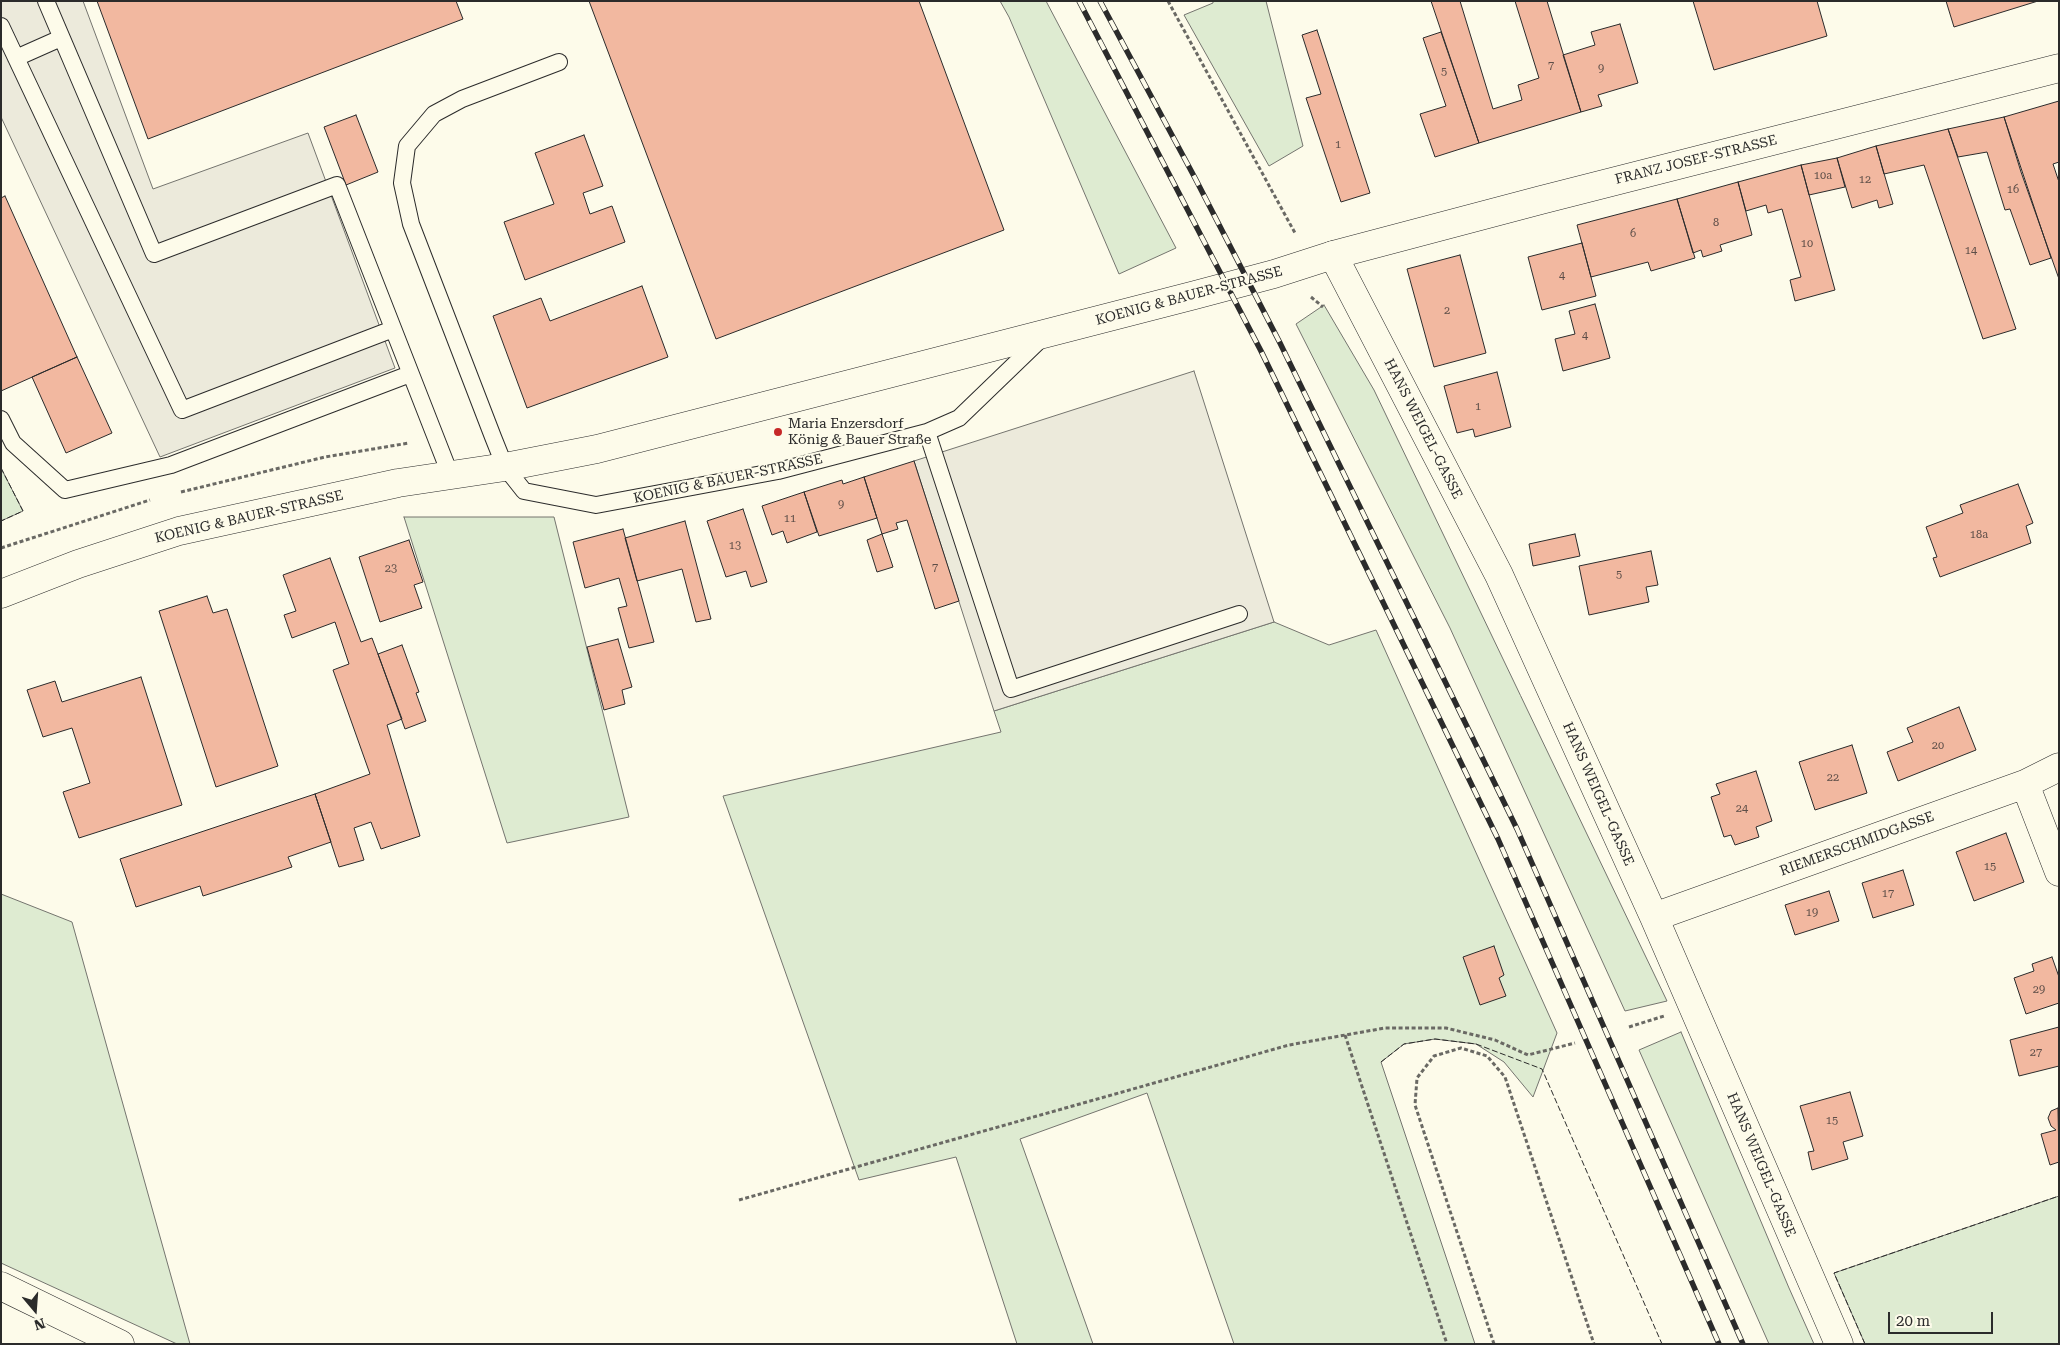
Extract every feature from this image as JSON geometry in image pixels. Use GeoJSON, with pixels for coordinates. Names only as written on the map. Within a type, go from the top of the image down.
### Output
{"type":"FeatureCollection","features":[{"type":"Feature","properties":{"kind":"street","name":"FRANZ JOSEF-STRASSE"},"geometry":{"type":"LineString","coordinates":[[1333,256],[1541,200],[2059,68]]}},
{"type":"Feature","properties":{"kind":"street","name":"KOENIG & BAUER-STRASSE"},"geometry":{"type":"LineString","coordinates":[[1,594],[78,564],[179,531],[273,509],[450,474],[505,467],[607,446],[1045,334],[1274,274],[1333,256]]}},
{"type":"Feature","properties":{"kind":"street","name":"HANS WEIGEL-GASSE"},"geometry":{"type":"LineString","coordinates":[[1333,256],[1499,575],[1654,917],[1839,1344]]}},
{"type":"Feature","properties":{"kind":"street","name":"RIEMERSCHMIDGASSE"},"geometry":{"type":"LineString","coordinates":[[1654,917],[2025,784],[2059,767]]}},
{"type":"Feature","properties":{"kind":"street"},"geometry":{"type":"LineString","coordinates":[[2025,784],[2059,872]]}},
{"type":"Feature","properties":{"kind":"street"},"geometry":{"type":"LineString","coordinates":[[1,1286],[120,1344]]}},
{"type":"Feature","properties":{"kind":"lane"},"geometry":{"type":"LineString","coordinates":[[46,1],[154,254],[337,185],[450,474]]}},
{"type":"Feature","properties":{"kind":"lane"},"geometry":{"type":"LineString","coordinates":[[1,26],[182,410],[393,329]]}},
{"type":"Feature","properties":{"kind":"lane"},"geometry":{"type":"LineString","coordinates":[[16,58],[61,38]]}},
{"type":"Feature","properties":{"kind":"lane"},"geometry":{"type":"LineString","coordinates":[[505,467],[411,224],[402,183],[407,146],[434,114],[462,99],[559,62]]}},
{"type":"Feature","properties":{"kind":"lane","name":"KOENIG & BAUER-STRASSE"},"geometry":{"type":"LineString","coordinates":[[505,467],[524,491],[596,506],[778,472],[927,432],[959,418],[1045,334]]}},
{"type":"Feature","properties":{"kind":"lane"},"geometry":{"type":"LineString","coordinates":[[1,419],[13,444],[65,490],[171,465],[410,374]]}},
{"type":"Feature","properties":{"kind":"lane"},"geometry":{"type":"LineString","coordinates":[[927,432],[1011,689],[1239,614]]}},
{"type":"Feature","properties":{"kind":"path"},"geometry":{"type":"LineString","coordinates":[[1168,1],[1298,239],[1333,256]]}},
{"type":"Feature","properties":{"kind":"path"},"geometry":{"type":"LineString","coordinates":[[172,494],[325,458],[436,438]]}},
{"type":"Feature","properties":{"kind":"path"},"geometry":{"type":"LineString","coordinates":[[1,548],[152,499]]}},
{"type":"Feature","properties":{"kind":"path"},"geometry":{"type":"LineString","coordinates":[[740,1200],[1289,1045],[1384,1028],[1446,1028],[1495,1040],[1528,1055],[1575,1043]]}},
{"type":"Feature","properties":{"kind":"path"},"geometry":{"type":"LineString","coordinates":[[1345,1035],[1447,1344]]}},
{"type":"Feature","properties":{"kind":"path"},"geometry":{"type":"LineString","coordinates":[[1494,1344],[1414,1106],[1417,1078],[1434,1056],[1461,1048],[1487,1056],[1505,1077],[1594,1344]]}},
{"type":"Feature","properties":{"kind":"green space"},"geometry":{"type":"Polygon","coordinates":[[[1000,1],[1046,1],[1176,248],[1119,274],[1009,17],[1000,1]]]}},
{"type":"Feature","properties":{"kind":"green space"},"geometry":{"type":"Polygon","coordinates":[[[1213,1],[1266,1],[1303,146],[1269,166],[1184,15],[1213,3],[1213,1]]]}},
{"type":"Feature","properties":{"kind":"green space"},"geometry":{"type":"Polygon","coordinates":[[[1324,305],[1374,390],[1667,1001],[1625,1011],[1450,628],[1296,324],[1324,305]]]}},
{"type":"Feature","properties":{"kind":"green space"},"geometry":{"type":"Polygon","coordinates":[[[1,468],[23,511],[1,521],[1,468]]]}},
{"type":"Feature","properties":{"kind":"green space"},"geometry":{"type":"Polygon","coordinates":[[[404,517],[554,517],[629,817],[507,843],[404,517]]]}},
{"type":"Feature","properties":{"kind":"green space"},"geometry":{"type":"Polygon","coordinates":[[[1274,622],[1329,645],[1376,630],[1557,1033],[1533,1097],[1504,1062],[1476,1044],[1435,1039],[1404,1044],[1381,1062],[1475,1344],[1234,1344],[1147,1093],[1020,1139],[1093,1344],[1017,1344],[956,1157],[859,1180],[723,796],[1001,732],[994,711],[1274,622]]]}},
{"type":"Feature","properties":{"kind":"green space"},"geometry":{"type":"Polygon","coordinates":[[[1,894],[72,922],[190,1344],[177,1344],[1,1263],[1,894]]]}},
{"type":"Feature","properties":{"kind":"green space"},"geometry":{"type":"Polygon","coordinates":[[[1681,1032],[1814,1344],[1769,1344],[1639,1050],[1681,1032]]]}},
{"type":"Feature","properties":{"kind":"green space"},"geometry":{"type":"Polygon","coordinates":[[[2059,1196],[2059,1344],[1865,1344],[1834,1273],[2059,1196]]]}},
{"type":"Feature","properties":{"kind":"shaded area"},"geometry":{"type":"Polygon","coordinates":[[[1,1],[83,1],[153,189],[308,133],[395,368],[160,457],[1,117],[1,1]]]}},
{"type":"Feature","properties":{"kind":"shaded area"},"geometry":{"type":"Polygon","coordinates":[[[1194,371],[1274,622],[994,711],[914,461],[1194,371]]]}},
{"type":"Feature","properties":{"kind":"building"},"geometry":{"type":"Polygon","coordinates":[[[97,1],[456,1],[463,19],[148,139],[97,1]]]}},
{"type":"Feature","properties":{"kind":"building"},"geometry":{"type":"Polygon","coordinates":[[[589,1],[919,1],[1004,230],[716,339],[589,1]]]}},
{"type":"Feature","properties":{"kind":"building"},"geometry":{"type":"Polygon","coordinates":[[[1431,1],[1460,1],[1493,109],[1522,100],[1518,85],[1539,78],[1515,1],[1547,1],[1581,112],[1479,143],[1431,1]]]}},
{"type":"Feature","properties":{"kind":"building"},"geometry":{"type":"Polygon","coordinates":[[[1693,1],[1817,1],[1827,36],[1714,70],[1693,1]]]}},
{"type":"Feature","properties":{"kind":"building"},"geometry":{"type":"Polygon","coordinates":[[[1946,1],[2038,1],[1954,27],[1946,1]]]}},
{"type":"Feature","properties":{"kind":"building"},"geometry":{"type":"Polygon","coordinates":[[[1620,24],[1638,83],[1598,95],[1602,106],[1581,112],[1563,55],[1595,45],[1591,32],[1620,24]]]}},
{"type":"Feature","properties":{"kind":"building"},"geometry":{"type":"Polygon","coordinates":[[[1317,30],[1370,193],[1341,202],[1306,98],[1321,94],[1302,35],[1317,30]]]}},
{"type":"Feature","properties":{"kind":"building"},"geometry":{"type":"Polygon","coordinates":[[[1441,32],[1479,143],[1435,157],[1420,114],[1446,106],[1423,38],[1441,32]]]}},
{"type":"Feature","properties":{"kind":"building"},"geometry":{"type":"Polygon","coordinates":[[[2059,101],[2059,162],[2053,164],[2059,182],[2059,279],[2021,172],[2004,117],[2059,101]]]}},
{"type":"Feature","properties":{"kind":"building"},"geometry":{"type":"Polygon","coordinates":[[[356,115],[378,172],[346,185],[324,127],[356,115]]]}},
{"type":"Feature","properties":{"kind":"building"},"geometry":{"type":"Polygon","coordinates":[[[2004,117],[2051,258],[2030,265],[2010,209],[2005,210],[1987,152],[1958,157],[1948,129],[2004,117]]]}},
{"type":"Feature","properties":{"kind":"building"},"geometry":{"type":"Polygon","coordinates":[[[1948,129],[2016,329],[1983,339],[1924,165],[1884,174],[1876,146],[1948,129]]]}},
{"type":"Feature","properties":{"kind":"building"},"geometry":{"type":"Polygon","coordinates":[[[584,135],[603,186],[583,193],[590,214],[612,206],[625,242],[525,280],[504,222],[554,204],[535,153],[584,135]]]}},
{"type":"Feature","properties":{"kind":"building"},"geometry":{"type":"Polygon","coordinates":[[[1876,146],[1893,204],[1879,208],[1877,200],[1852,208],[1837,158],[1876,146]]]}},
{"type":"Feature","properties":{"kind":"building"},"geometry":{"type":"Polygon","coordinates":[[[1837,158],[1845,187],[1809,195],[1801,165],[1837,158]]]}},
{"type":"Feature","properties":{"kind":"building"},"geometry":{"type":"Polygon","coordinates":[[[1801,165],[1835,290],[1795,301],[1790,280],[1801,277],[1782,209],[1768,213],[1766,205],[1746,211],[1738,182],[1801,165]]]}},
{"type":"Feature","properties":{"kind":"building"},"geometry":{"type":"Polygon","coordinates":[[[1738,182],[1752,235],[1720,245],[1722,251],[1703,257],[1701,250],[1693,253],[1677,199],[1738,182]]]}},
{"type":"Feature","properties":{"kind":"building"},"geometry":{"type":"Polygon","coordinates":[[[5,196],[77,357],[1,391],[1,198],[5,196]]]}},
{"type":"Feature","properties":{"kind":"building"},"geometry":{"type":"Polygon","coordinates":[[[1677,199],[1695,258],[1651,271],[1648,262],[1591,277],[1577,225],[1677,199]]]}},
{"type":"Feature","properties":{"kind":"building"},"geometry":{"type":"Polygon","coordinates":[[[1582,243],[1596,296],[1542,310],[1528,257],[1582,243]]]}},
{"type":"Feature","properties":{"kind":"building"},"geometry":{"type":"Polygon","coordinates":[[[1460,255],[1486,353],[1434,367],[1407,269],[1460,255]]]}},
{"type":"Feature","properties":{"kind":"building"},"geometry":{"type":"Polygon","coordinates":[[[642,286],[668,357],[527,408],[493,316],[541,298],[550,321],[642,286]]]}},
{"type":"Feature","properties":{"kind":"building"},"geometry":{"type":"Polygon","coordinates":[[[1595,304],[1610,358],[1563,371],[1555,339],[1575,334],[1569,311],[1595,304]]]}},
{"type":"Feature","properties":{"kind":"building"},"geometry":{"type":"Polygon","coordinates":[[[77,357],[112,433],[66,453],[32,377],[77,357]]]}},
{"type":"Feature","properties":{"kind":"building"},"geometry":{"type":"Polygon","coordinates":[[[1497,372],[1511,427],[1475,437],[1473,429],[1457,433],[1444,386],[1497,372]]]}},
{"type":"Feature","properties":{"kind":"building"},"geometry":{"type":"Polygon","coordinates":[[[914,461],[959,601],[935,609],[907,520],[896,523],[898,529],[882,534],[864,477],[914,461]]]}},
{"type":"Feature","properties":{"kind":"building"},"geometry":{"type":"Polygon","coordinates":[[[864,477],[877,518],[819,536],[804,492],[842,480],[843,484],[864,477]]]}},
{"type":"Feature","properties":{"kind":"building"},"geometry":{"type":"Polygon","coordinates":[[[2018,484],[2033,523],[2026,526],[2031,543],[1940,577],[1933,558],[1937,557],[1926,527],[1963,513],[1960,505],[2018,484]]]}},
{"type":"Feature","properties":{"kind":"building"},"geometry":{"type":"Polygon","coordinates":[[[804,492],[817,532],[787,543],[783,531],[772,535],[762,506],[804,492]]]}},
{"type":"Feature","properties":{"kind":"building"},"geometry":{"type":"Polygon","coordinates":[[[743,509],[767,582],[751,587],[746,571],[726,577],[707,521],[743,509]]]}},
{"type":"Feature","properties":{"kind":"building"},"geometry":{"type":"Polygon","coordinates":[[[685,521],[711,619],[696,622],[682,569],[637,581],[625,538],[685,521]]]}},
{"type":"Feature","properties":{"kind":"building"},"geometry":{"type":"Polygon","coordinates":[[[623,529],[654,642],[629,648],[618,608],[627,606],[619,578],[585,588],[573,542],[623,529]]]}},
{"type":"Feature","properties":{"kind":"building"},"geometry":{"type":"Polygon","coordinates":[[[882,534],[893,567],[877,572],[867,540],[882,534]]]}},
{"type":"Feature","properties":{"kind":"building"},"geometry":{"type":"Polygon","coordinates":[[[1575,534],[1580,556],[1533,566],[1529,544],[1575,534]]]}},
{"type":"Feature","properties":{"kind":"building"},"geometry":{"type":"Polygon","coordinates":[[[409,540],[423,582],[414,585],[422,608],[380,622],[359,557],[409,540]]]}},
{"type":"Feature","properties":{"kind":"building"},"geometry":{"type":"Polygon","coordinates":[[[1651,551],[1658,585],[1646,587],[1649,602],[1589,615],[1579,566],[1651,551]]]}},
{"type":"Feature","properties":{"kind":"building"},"geometry":{"type":"Polygon","coordinates":[[[330,558],[361,642],[372,638],[402,719],[387,725],[420,836],[381,849],[371,822],[354,828],[364,860],[339,867],[315,794],[370,774],[333,670],[349,664],[335,622],[292,638],[284,615],[296,611],[283,575],[330,558]]]}},
{"type":"Feature","properties":{"kind":"building"},"geometry":{"type":"Polygon","coordinates":[[[207,596],[213,613],[227,609],[278,766],[216,787],[159,611],[207,596]]]}},
{"type":"Feature","properties":{"kind":"building"},"geometry":{"type":"Polygon","coordinates":[[[618,639],[632,687],[622,690],[625,704],[604,710],[587,647],[618,639]]]}},
{"type":"Feature","properties":{"kind":"building"},"geometry":{"type":"Polygon","coordinates":[[[402,645],[419,692],[416,693],[426,721],[405,729],[378,654],[402,645]]]}},
{"type":"Feature","properties":{"kind":"building"},"geometry":{"type":"Polygon","coordinates":[[[141,677],[182,805],[79,838],[63,792],[90,783],[72,728],[43,737],[27,690],[55,681],[62,702],[141,677]]]}},
{"type":"Feature","properties":{"kind":"building"},"geometry":{"type":"Polygon","coordinates":[[[1959,707],[1976,750],[1898,781],[1887,752],[1913,742],[1907,728],[1959,707]]]}},
{"type":"Feature","properties":{"kind":"building"},"geometry":{"type":"Polygon","coordinates":[[[1852,745],[1867,793],[1815,810],[1799,762],[1852,745]]]}},
{"type":"Feature","properties":{"kind":"building"},"geometry":{"type":"Polygon","coordinates":[[[1756,771],[1772,821],[1756,827],[1759,837],[1735,845],[1731,835],[1724,837],[1711,797],[1720,794],[1716,784],[1756,771]]]}},
{"type":"Feature","properties":{"kind":"building"},"geometry":{"type":"Polygon","coordinates":[[[315,794],[331,842],[288,857],[292,867],[203,896],[200,886],[136,907],[120,859],[315,794]]]}},
{"type":"Feature","properties":{"kind":"building"},"geometry":{"type":"Polygon","coordinates":[[[2006,833],[2024,882],[1974,901],[1956,852],[2006,833]]]}},
{"type":"Feature","properties":{"kind":"building"},"geometry":{"type":"Polygon","coordinates":[[[1903,870],[1914,905],[1873,918],[1862,883],[1903,870]]]}},
{"type":"Feature","properties":{"kind":"building"},"geometry":{"type":"Polygon","coordinates":[[[1829,891],[1839,921],[1795,935],[1785,905],[1829,891]]]}},
{"type":"Feature","properties":{"kind":"building"},"geometry":{"type":"Polygon","coordinates":[[[1494,946],[1504,975],[1499,978],[1506,996],[1480,1005],[1463,957],[1494,946]]]}},
{"type":"Feature","properties":{"kind":"building"},"geometry":{"type":"Polygon","coordinates":[[[2052,957],[2059,977],[2059,1003],[2026,1014],[2014,978],[2034,971],[2032,964],[2052,957]]]}},
{"type":"Feature","properties":{"kind":"building"},"geometry":{"type":"Polygon","coordinates":[[[2059,1027],[2059,1066],[2019,1076],[2010,1040],[2059,1027]]]}},
{"type":"Feature","properties":{"kind":"building"},"geometry":{"type":"Polygon","coordinates":[[[1850,1092],[1863,1136],[1843,1142],[1848,1159],[1812,1170],[1808,1152],[1814,1151],[1800,1106],[1850,1092]]]}},
{"type":"Feature","properties":{"kind":"building"},"geometry":{"type":"Polygon","coordinates":[[[2058,1108],[2059,1162],[2050,1165],[2041,1134],[2056,1130],[2051,1126],[2048,1118],[2051,1111],[2058,1108]]]}},
{"type":"Feature","properties":{"kind":"railway"},"geometry":{"type":"LineString","coordinates":[[1079,1],[1261,351],[1498,839],[1719,1344]]}},
{"type":"Feature","properties":{"kind":"railway"},"geometry":{"type":"LineString","coordinates":[[1100,1],[1195,178],[1280,343],[1517,829],[1743,1344]]}},
{"type":"Feature","properties":{"kind":"fence"},"geometry":{"type":"LineString","coordinates":[[1,468],[23,511],[1,521]]}},
{"type":"Feature","properties":{"kind":"fence"},"geometry":{"type":"LineString","coordinates":[[1381,1062],[1404,1044],[1435,1039],[1476,1044],[1542,1069],[1662,1344]]}},
{"type":"Feature","properties":{"kind":"fence"},"geometry":{"type":"LineString","coordinates":[[1865,1344],[1834,1273],[2059,1196]]}},
{"type":"Feature","properties":{"kind":"place","name":"Maria Enzersdorf König & Bauer Straße"},"geometry":{"type":"Point","coordinates":[778,432]}}]}
